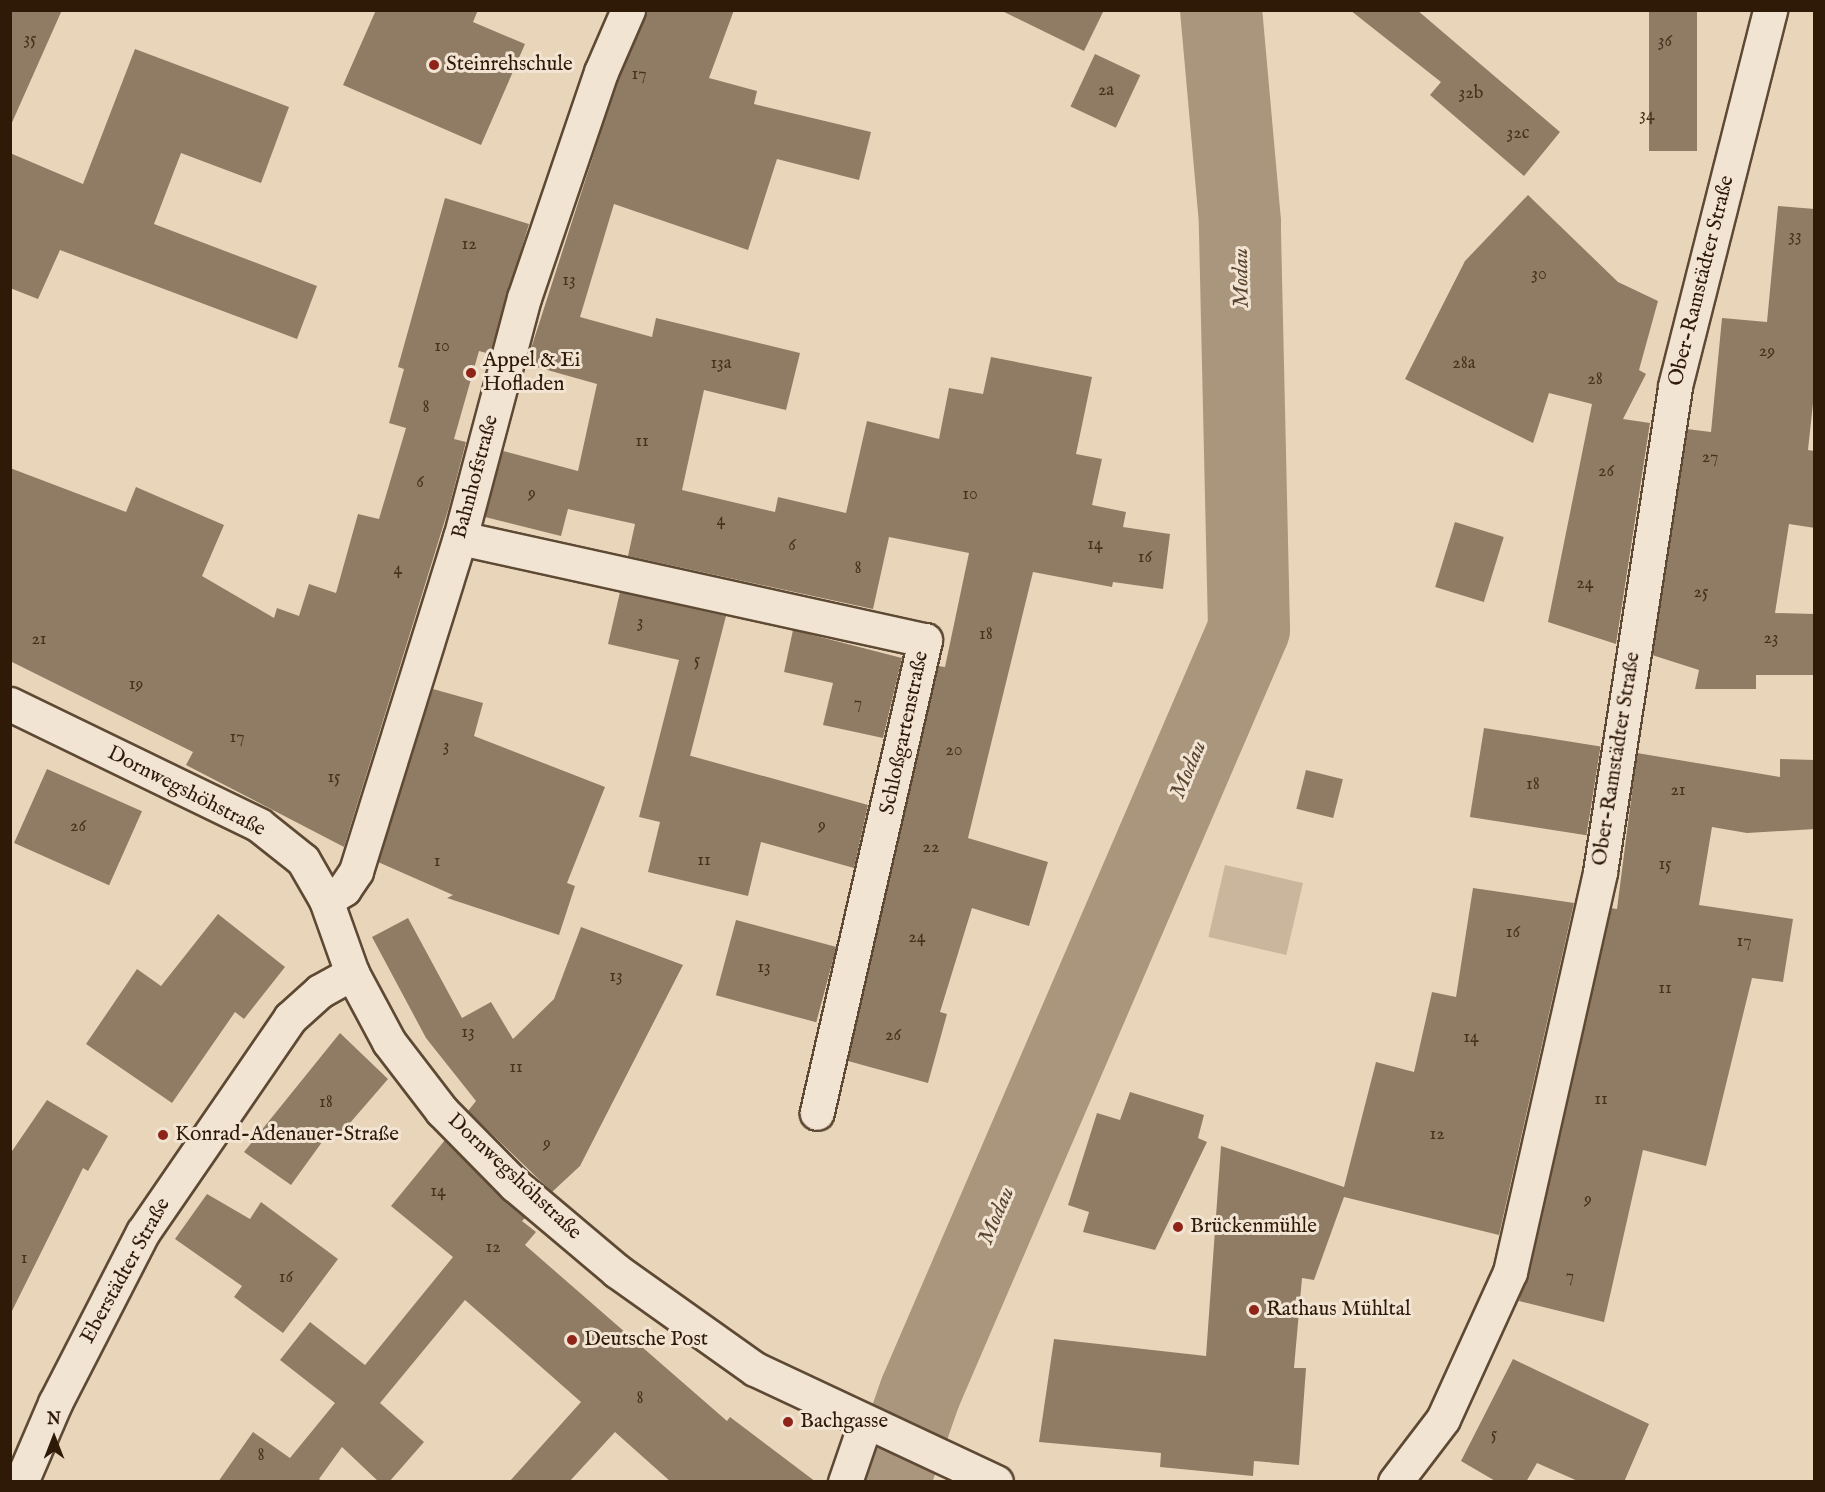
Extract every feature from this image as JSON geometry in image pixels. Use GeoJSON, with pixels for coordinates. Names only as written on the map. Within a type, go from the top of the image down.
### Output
{"type":"FeatureCollection","features":[{"type":"Feature","properties":{"kind":"street","name":"Bahnhofstraße"},"geometry":{"type":"LineString","coordinates":[[326,900],[344,889],[356,871],[460,538],[524,298],[601,72],[628,10]]}},
{"type":"Feature","properties":{"kind":"street","name":"Ober-Ramstädter Straße"},"geometry":{"type":"LineString","coordinates":[[1395,1482],[1443,1419],[1510,1272],[1600,872],[1676,386],[1770,10]]}},
{"type":"Feature","properties":{"kind":"street","name":"Schloßgartenstraße"},"geometry":{"type":"LineString","coordinates":[[460,538],[925,640],[817,1113]]}},
{"type":"Feature","properties":{"kind":"street","name":"Dornwegshöhstraße"},"geometry":{"type":"LineString","coordinates":[[10,704],[259,825],[303,860],[326,900],[352,973],[389,1042],[442,1111],[515,1185],[685,1323],[755,1369],[865,1424],[938,1454],[996,1482]]}},
{"type":"Feature","properties":{"kind":"street","name":"Eberstädter Straße"},"geometry":{"type":"LineString","coordinates":[[21,1482],[55,1403],[143,1232],[290,1018],[320,991],[352,973]]}},
{"type":"Feature","properties":{"kind":"street"},"geometry":{"type":"LineString","coordinates":[[845,1482],[865,1424]]}},
{"type":"Feature","properties":{"kind":"shaded area"},"geometry":{"type":"Polygon","coordinates":[[[1225,865],[1303,883],[1286,955],[1208,937],[1225,865]]]}},
{"type":"Feature","properties":{"kind":"building"},"geometry":{"type":"Polygon","coordinates":[[[10,10],[62,10],[10,127],[10,10]]]}},
{"type":"Feature","properties":{"kind":"building","name":"Steinrehschule"},"geometry":{"type":"Polygon","coordinates":[[[376,10],[478,10],[473,22],[525,44],[481,145],[343,85],[376,10]]]}},
{"type":"Feature","properties":{"kind":"building"},"geometry":{"type":"Polygon","coordinates":[[[646,10],[734,10],[709,78],[757,91],[754,104],[871,132],[859,180],[777,159],[748,250],[614,204],[580,317],[652,337],[656,318],[800,353],[786,410],[704,390],[682,490],[775,512],[778,497],[846,513],[867,421],[939,439],[949,388],[983,394],[991,357],[1092,377],[1076,454],[1102,459],[1092,505],[1126,512],[1123,527],[1170,534],[1163,589],[1113,582],[1112,587],[1033,572],[968,838],[1048,862],[1029,926],[972,908],[940,1012],[947,1014],[928,1083],[848,1061],[938,666],[945,667],[969,553],[889,537],[873,609],[628,556],[635,524],[568,509],[561,536],[485,517],[503,451],[578,471],[597,384],[526,364],[618,79],[646,10]]]}},
{"type":"Feature","properties":{"kind":"building"},"geometry":{"type":"Polygon","coordinates":[[[1000,10],[1104,10],[1084,51],[1000,10]]]}},
{"type":"Feature","properties":{"kind":"building"},"geometry":{"type":"Polygon","coordinates":[[[1350,10],[1417,10],[1560,132],[1524,176],[1430,95],[1441,82],[1350,10]]]}},
{"type":"Feature","properties":{"kind":"building"},"geometry":{"type":"Polygon","coordinates":[[[1649,10],[1697,10],[1697,151],[1649,151],[1649,10]]]}},
{"type":"Feature","properties":{"kind":"building"},"geometry":{"type":"Polygon","coordinates":[[[135,49],[289,107],[261,183],[181,153],[154,224],[317,286],[297,339],[60,250],[38,299],[10,288],[10,153],[83,184],[135,49]]]}},
{"type":"Feature","properties":{"kind":"building"},"geometry":{"type":"Polygon","coordinates":[[[1095,54],[1140,75],[1116,128],[1070,107],[1095,54]]]}},
{"type":"Feature","properties":{"kind":"building"},"geometry":{"type":"Polygon","coordinates":[[[1528,195],[1618,282],[1658,301],[1639,370],[1646,374],[1623,419],[1650,423],[1616,644],[1548,622],[1592,404],[1549,393],[1533,443],[1405,379],[1465,261],[1528,195]]]}},
{"type":"Feature","properties":{"kind":"building"},"geometry":{"type":"Polygon","coordinates":[[[445,198],[529,224],[490,354],[479,351],[454,439],[466,442],[449,507],[344,847],[186,765],[193,752],[10,661],[10,468],[126,512],[136,487],[224,525],[202,576],[274,618],[277,608],[299,616],[309,584],[336,593],[358,514],[379,519],[406,428],[389,423],[404,369],[398,367],[445,198]]]}},
{"type":"Feature","properties":{"kind":"building"},"geometry":{"type":"Polygon","coordinates":[[[1778,206],[1815,209],[1815,385],[1808,450],[1815,451],[1815,528],[1789,524],[1775,613],[1815,614],[1815,675],[1756,675],[1756,689],[1695,689],[1699,670],[1652,655],[1687,429],[1711,432],[1722,318],[1767,322],[1778,206]]]}},
{"type":"Feature","properties":{"kind":"building"},"geometry":{"type":"Polygon","coordinates":[[[1455,522],[1504,537],[1484,602],[1435,587],[1455,522]]]}},
{"type":"Feature","properties":{"kind":"building"},"geometry":{"type":"Polygon","coordinates":[[[620,592],[726,616],[690,756],[868,805],[854,868],[761,842],[748,896],[648,872],[660,822],[639,817],[679,660],[608,644],[620,592]]]}},
{"type":"Feature","properties":{"kind":"building"},"geometry":{"type":"Polygon","coordinates":[[[793,630],[902,658],[883,738],[823,725],[833,683],[784,672],[793,630]]]}},
{"type":"Feature","properties":{"kind":"building"},"geometry":{"type":"Polygon","coordinates":[[[433,689],[483,703],[474,736],[605,787],[567,883],[575,886],[559,935],[447,898],[453,895],[378,862],[433,689]]]}},
{"type":"Feature","properties":{"kind":"building"},"geometry":{"type":"Polygon","coordinates":[[[1484,728],[1601,746],[1586,835],[1470,817],[1484,728]]]}},
{"type":"Feature","properties":{"kind":"building"},"geometry":{"type":"Polygon","coordinates":[[[1637,753],[1780,777],[1780,759],[1815,760],[1815,829],[1747,833],[1712,827],[1699,905],[1793,919],[1783,982],[1752,978],[1706,1166],[1643,1150],[1604,1322],[1519,1301],[1611,908],[1617,909],[1637,753]]]}},
{"type":"Feature","properties":{"kind":"building"},"geometry":{"type":"Polygon","coordinates":[[[47,769],[142,811],[109,885],[14,843],[47,769]]]}},
{"type":"Feature","properties":{"kind":"building"},"geometry":{"type":"Polygon","coordinates":[[[1306,770],[1343,779],[1333,818],[1296,809],[1306,770]]]}},
{"type":"Feature","properties":{"kind":"building"},"geometry":{"type":"Polygon","coordinates":[[[1473,888],[1574,903],[1499,1235],[1344,1197],[1314,1280],[1302,1278],[1294,1368],[1306,1368],[1299,1465],[1254,1461],[1253,1476],[1160,1467],[1161,1453],[1039,1442],[1054,1339],[1206,1356],[1221,1146],[1344,1187],[1376,1062],[1414,1072],[1432,992],[1456,997],[1473,888]]]}},
{"type":"Feature","properties":{"kind":"building"},"geometry":{"type":"Polygon","coordinates":[[[218,914],[285,967],[244,1019],[235,1012],[172,1103],[86,1044],[137,969],[161,986],[218,914]]]}},
{"type":"Feature","properties":{"kind":"building"},"geometry":{"type":"Polygon","coordinates":[[[408,918],[462,1018],[491,1002],[513,1039],[554,999],[581,927],[683,965],[580,1166],[552,1192],[468,1111],[476,1101],[426,1038],[372,937],[408,918]]]}},
{"type":"Feature","properties":{"kind":"building"},"geometry":{"type":"Polygon","coordinates":[[[736,920],[836,947],[816,1022],[716,995],[736,920]]]}},
{"type":"Feature","properties":{"kind":"building"},"geometry":{"type":"Polygon","coordinates":[[[340,1033],[388,1079],[337,1138],[330,1131],[291,1185],[244,1152],[340,1033]]]}},
{"type":"Feature","properties":{"kind":"building"},"geometry":{"type":"Polygon","coordinates":[[[1130,1092],[1204,1115],[1198,1138],[1207,1142],[1155,1250],[1083,1232],[1089,1212],[1068,1205],[1097,1113],[1120,1120],[1130,1092]]]}},
{"type":"Feature","properties":{"kind":"building"},"geometry":{"type":"Polygon","coordinates":[[[47,1100],[108,1136],[88,1171],[83,1168],[10,1315],[10,1154],[47,1100]]]}},
{"type":"Feature","properties":{"kind":"building"},"geometry":{"type":"Polygon","coordinates":[[[445,1140],[525,1218],[522,1221],[536,1232],[525,1245],[727,1421],[730,1417],[816,1482],[671,1482],[615,1432],[569,1482],[509,1482],[581,1402],[465,1300],[380,1403],[424,1442],[389,1482],[379,1482],[342,1447],[319,1479],[323,1482],[218,1482],[253,1432],[290,1458],[335,1403],[280,1360],[310,1322],[365,1365],[453,1257],[391,1206],[445,1140]]]}},
{"type":"Feature","properties":{"kind":"building"},"geometry":{"type":"Polygon","coordinates":[[[207,1194],[250,1219],[261,1202],[338,1259],[283,1333],[234,1297],[242,1286],[175,1239],[207,1194]]]}},
{"type":"Feature","properties":{"kind":"building"},"geometry":{"type":"Polygon","coordinates":[[[1513,1359],[1649,1424],[1624,1482],[1580,1482],[1537,1463],[1526,1482],[1497,1482],[1461,1461],[1513,1359]]]}},
{"type":"Feature","properties":{"kind":"waterway","name":"Modau"},"geometry":{"type":"LineString","coordinates":[[889,1482],[920,1393],[1249,629],[1240,222],[1221,10]]}},
{"type":"Feature","properties":{"kind":"place","name":"Steinrehschule"},"geometry":{"type":"Point","coordinates":[434,65]}},
{"type":"Feature","properties":{"kind":"place","name":"Appel & Ei Hofladen"},"geometry":{"type":"Point","coordinates":[471,373]}},
{"type":"Feature","properties":{"kind":"place","name":"Konrad-Adenauer-Straße"},"geometry":{"type":"Point","coordinates":[163,1135]}},
{"type":"Feature","properties":{"kind":"place","name":"Brückenmühle"},"geometry":{"type":"Point","coordinates":[1178,1227]}},
{"type":"Feature","properties":{"kind":"place","name":"Rathaus Mühltal"},"geometry":{"type":"Point","coordinates":[1254,1310]}},
{"type":"Feature","properties":{"kind":"place","name":"Deutsche Post"},"geometry":{"type":"Point","coordinates":[572,1340]}},
{"type":"Feature","properties":{"kind":"place","name":"Bachgasse"},"geometry":{"type":"Point","coordinates":[788,1422]}}]}
